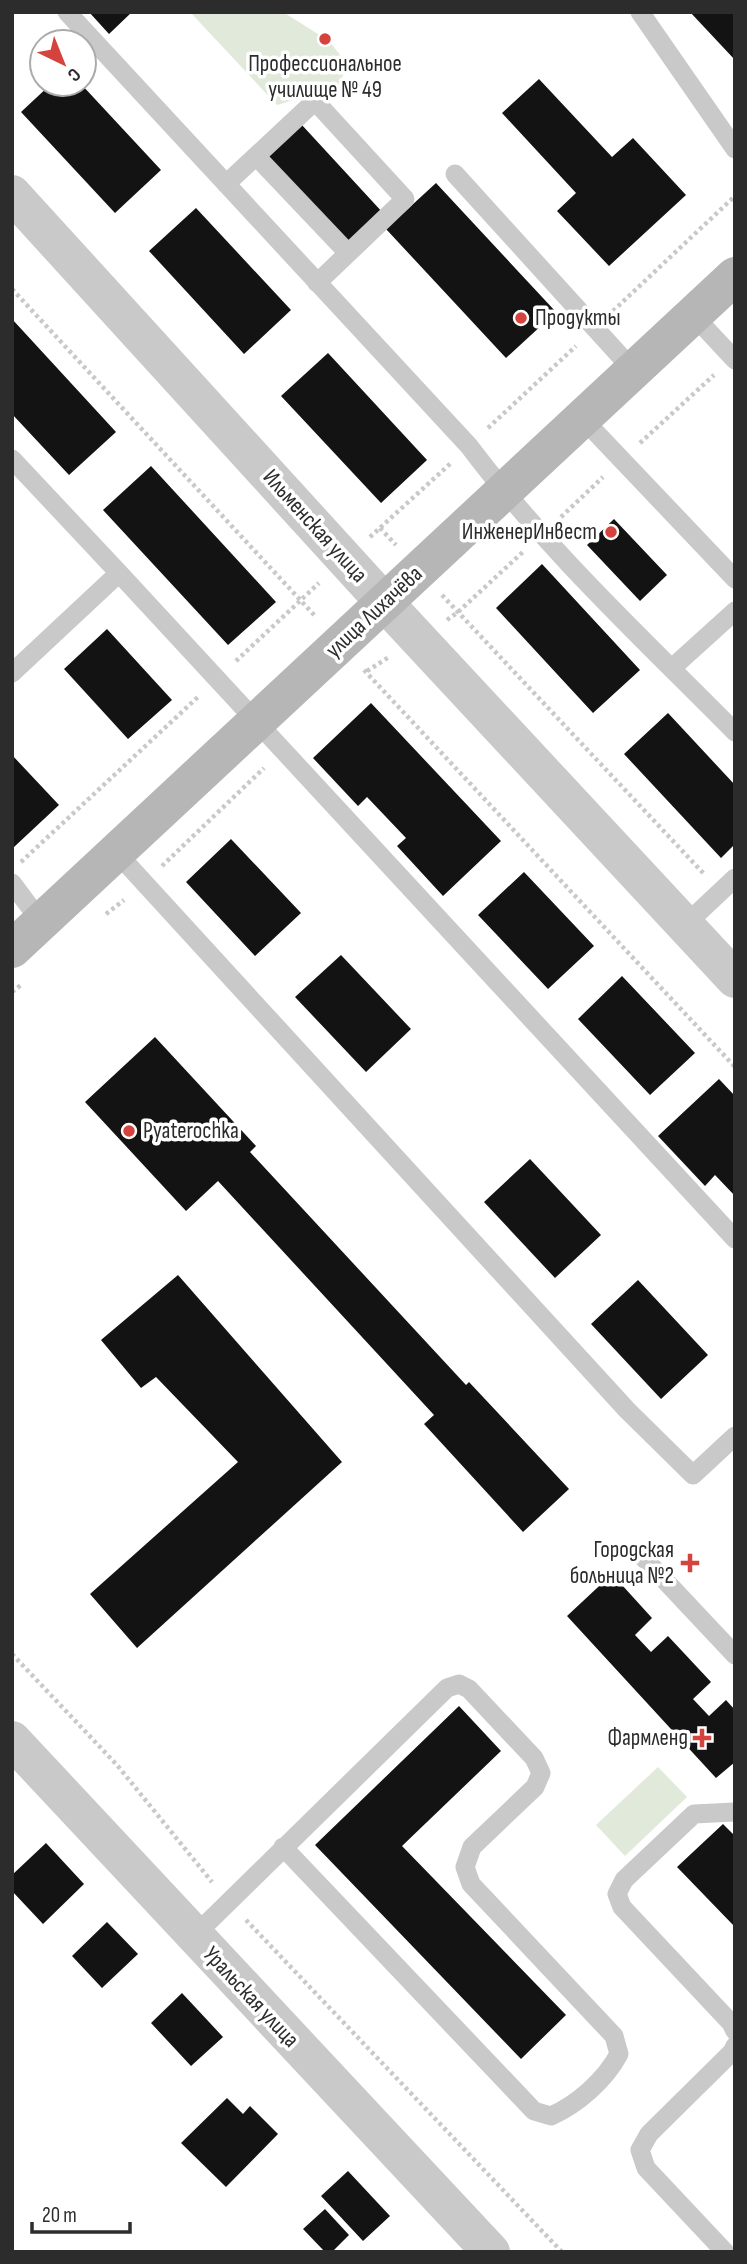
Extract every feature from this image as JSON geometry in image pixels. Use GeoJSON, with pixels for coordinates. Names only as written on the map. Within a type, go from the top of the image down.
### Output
{"type":"FeatureCollection","features":[{"type":"Feature","properties":{"kind":"street","name":"Ильменская улица"},"geometry":{"type":"LineString","coordinates":[[12,194],[384,603],[735,979]]}},
{"type":"Feature","properties":{"kind":"street","name":"улица Лихачёва"},"geometry":{"type":"LineString","coordinates":[[17,966],[41,922],[735,276]]}},
{"type":"Feature","properties":{"kind":"street","name":"Уральская улица"},"geometry":{"type":"LineString","coordinates":[[18,1757],[194,1936],[491,2252]]}},
{"type":"Feature","properties":{"kind":"lane"},"geometry":{"type":"LineString","coordinates":[[67,12],[469,446],[503,492],[541,536],[735,732]]}},
{"type":"Feature","properties":{"kind":"lane"},"geometry":{"type":"LineString","coordinates":[[640,12],[735,149]]}},
{"type":"Feature","properties":{"kind":"lane"},"geometry":{"type":"LineString","coordinates":[[226,184],[315,101],[405,199],[317,283]]}},
{"type":"Feature","properties":{"kind":"lane"},"geometry":{"type":"LineString","coordinates":[[256,156],[348,253]]}},
{"type":"Feature","properties":{"kind":"lane"},"geometry":{"type":"LineString","coordinates":[[455,174],[633,370]]}},
{"type":"Feature","properties":{"kind":"lane"},"geometry":{"type":"LineString","coordinates":[[693,315],[734,359]]}},
{"type":"Feature","properties":{"kind":"lane"},"geometry":{"type":"LineString","coordinates":[[582,418],[735,579]]}},
{"type":"Feature","properties":{"kind":"lane"},"geometry":{"type":"LineString","coordinates":[[12,460],[735,1239]]}},
{"type":"Feature","properties":{"kind":"lane"},"geometry":{"type":"LineString","coordinates":[[12,673],[119,573]]}},
{"type":"Feature","properties":{"kind":"lane"},"geometry":{"type":"LineString","coordinates":[[672,668],[735,611]]}},
{"type":"Feature","properties":{"kind":"lane"},"geometry":{"type":"LineString","coordinates":[[116,852],[627,1410],[693,1475],[735,1436]]}},
{"type":"Feature","properties":{"kind":"lane"},"geometry":{"type":"LineString","coordinates":[[12,883],[41,922]]}},
{"type":"Feature","properties":{"kind":"lane"},"geometry":{"type":"LineString","coordinates":[[685,925],[728,885]]}},
{"type":"Feature","properties":{"kind":"lane"},"geometry":{"type":"LineString","coordinates":[[641,1555],[735,1655]]}},
{"type":"Feature","properties":{"kind":"lane"},"geometry":{"type":"LineString","coordinates":[[194,1936],[283,1847],[447,1688],[459,1684],[469,1689],[534,1758],[541,1773],[535,1787],[471,1847],[465,1867],[471,1884],[614,2036],[619,2054],[611,2068],[569,2108],[551,2116],[534,2111],[283,1847]]}},
{"type":"Feature","properties":{"kind":"lane"},"geometry":{"type":"LineString","coordinates":[[735,1812],[694,1814],[624,1880],[617,1894],[622,1908],[731,2023],[735,2031]]}},
{"type":"Feature","properties":{"kind":"lane"},"geometry":{"type":"LineString","coordinates":[[725,2252],[646,2168],[640,2150],[649,2134],[735,2046]]}},
{"type":"Feature","properties":{"kind":"path"},"geometry":{"type":"LineString","coordinates":[[12,289],[735,1068]]}},
{"type":"Feature","properties":{"kind":"path"},"geometry":{"type":"LineString","coordinates":[[356,680],[458,612],[734,359]]}},
{"type":"Feature","properties":{"kind":"path"},"geometry":{"type":"LineString","coordinates":[[12,870],[469,446]]}},
{"type":"Feature","properties":{"kind":"path"},"geometry":{"type":"LineString","coordinates":[[380,528],[458,612],[728,885]]}},
{"type":"Feature","properties":{"kind":"path"},"geometry":{"type":"LineString","coordinates":[[103,916],[144,883],[282,751]]}},
{"type":"Feature","properties":{"kind":"path"},"geometry":{"type":"LineString","coordinates":[[12,992],[17,966]]}},
{"type":"Feature","properties":{"kind":"path"},"geometry":{"type":"LineString","coordinates":[[12,1654],[117,1765],[229,1902],[562,2252]]}},
{"type":"Feature","properties":{"kind":"shaded area"},"geometry":{"type":"Polygon","coordinates":[[[190,12],[283,12],[329,41],[345,61],[341,86],[277,105],[190,12]]]}},
{"type":"Feature","properties":{"kind":"shaded area"},"geometry":{"type":"Polygon","coordinates":[[[658,1767],[687,1797],[625,1856],[596,1825],[658,1767]]]}},
{"type":"Feature","properties":{"kind":"building"},"geometry":{"type":"Polygon","coordinates":[[[89,12],[132,12],[109,34],[89,12]]]}},
{"type":"Feature","properties":{"kind":"building"},"geometry":{"type":"Polygon","coordinates":[[[690,12],[735,12],[735,60],[690,12]]]}},
{"type":"Feature","properties":{"kind":"building"},"geometry":{"type":"Polygon","coordinates":[[[539,79],[612,157],[633,138],[686,195],[609,266],[557,211],[576,193],[502,113],[539,79]]]}},
{"type":"Feature","properties":{"kind":"building"},"geometry":{"type":"Polygon","coordinates":[[[36,98],[94,98],[161,170],[115,213],[21,112],[36,98]]]}},
{"type":"Feature","properties":{"kind":"building"},"geometry":{"type":"Polygon","coordinates":[[[301,124],[384,214],[350,245],[267,156],[301,124]]]}},
{"type":"Feature","properties":{"kind":"building"},"geometry":{"type":"Polygon","coordinates":[[[436,183],[556,312],[506,358],[386,229],[436,183]]]}},
{"type":"Feature","properties":{"kind":"building"},"geometry":{"type":"Polygon","coordinates":[[[196,208],[291,310],[244,354],[149,251],[196,208]]]}},
{"type":"Feature","properties":{"kind":"building"},"geometry":{"type":"Polygon","coordinates":[[[12,319],[116,432],[69,475],[12,414],[12,319]]]}},
{"type":"Feature","properties":{"kind":"building"},"geometry":{"type":"Polygon","coordinates":[[[328,353],[427,460],[381,503],[281,396],[328,353]]]}},
{"type":"Feature","properties":{"kind":"building"},"geometry":{"type":"Polygon","coordinates":[[[151,466],[276,602],[228,645],[103,510],[151,466]]]}},
{"type":"Feature","properties":{"kind":"building"},"geometry":{"type":"Polygon","coordinates":[[[614,519],[667,575],[640,601],[587,545],[614,519]]]}},
{"type":"Feature","properties":{"kind":"building"},"geometry":{"type":"Polygon","coordinates":[[[542,564],[640,670],[593,713],[496,608],[542,564]]]}},
{"type":"Feature","properties":{"kind":"building"},"geometry":{"type":"Polygon","coordinates":[[[107,629],[172,700],[128,739],[64,669],[107,629]]]}},
{"type":"Feature","properties":{"kind":"building"},"geometry":{"type":"Polygon","coordinates":[[[371,703],[501,841],[443,896],[397,846],[406,838],[367,797],[358,806],[313,758],[371,703]]]}},
{"type":"Feature","properties":{"kind":"building"},"geometry":{"type":"Polygon","coordinates":[[[668,713],[735,785],[735,844],[721,858],[624,754],[668,713]]]}},
{"type":"Feature","properties":{"kind":"building"},"geometry":{"type":"Polygon","coordinates":[[[12,755],[59,805],[14,847],[12,845],[12,755]]]}},
{"type":"Feature","properties":{"kind":"building"},"geometry":{"type":"Polygon","coordinates":[[[231,839],[301,913],[255,956],[186,882],[231,839]]]}},
{"type":"Feature","properties":{"kind":"building"},"geometry":{"type":"Polygon","coordinates":[[[524,872],[594,946],[548,989],[478,915],[524,872]]]}},
{"type":"Feature","properties":{"kind":"building"},"geometry":{"type":"Polygon","coordinates":[[[341,955],[411,1029],[366,1072],[295,997],[341,955]]]}},
{"type":"Feature","properties":{"kind":"building"},"geometry":{"type":"Polygon","coordinates":[[[622,976],[695,1053],[650,1095],[578,1019],[622,976]]]}},
{"type":"Feature","properties":{"kind":"building"},"geometry":{"type":"Polygon","coordinates":[[[155,1037],[256,1146],[250,1152],[466,1385],[469,1382],[569,1489],[523,1532],[424,1424],[434,1415],[218,1181],[186,1211],[85,1102],[155,1037]]]}},
{"type":"Feature","properties":{"kind":"building"},"geometry":{"type":"Polygon","coordinates":[[[719,1079],[735,1096],[735,1196],[715,1175],[705,1186],[658,1136],[719,1079]]]}},
{"type":"Feature","properties":{"kind":"building"},"geometry":{"type":"Polygon","coordinates":[[[530,1159],[601,1235],[555,1278],[484,1202],[530,1159]]]}},
{"type":"Feature","properties":{"kind":"building"},"geometry":{"type":"Polygon","coordinates":[[[178,1275],[342,1462],[137,1648],[90,1594],[238,1462],[156,1377],[141,1388],[101,1340],[178,1275]]]}},
{"type":"Feature","properties":{"kind":"building"},"geometry":{"type":"Polygon","coordinates":[[[638,1280],[708,1355],[661,1399],[591,1324],[638,1280]]]}},
{"type":"Feature","properties":{"kind":"building"},"geometry":{"type":"Polygon","coordinates":[[[612,1574],[652,1618],[635,1635],[651,1652],[668,1636],[711,1682],[693,1699],[709,1716],[726,1700],[735,1710],[735,1762],[716,1778],[567,1616],[612,1574]]]}},
{"type":"Feature","properties":{"kind":"building"},"geometry":{"type":"Polygon","coordinates":[[[459,1706],[501,1751],[402,1846],[566,2015],[521,2059],[315,1845],[459,1706]]]}},
{"type":"Feature","properties":{"kind":"building"},"geometry":{"type":"Polygon","coordinates":[[[723,1824],[735,1836],[735,1927],[677,1867],[723,1824]]]}},
{"type":"Feature","properties":{"kind":"building"},"geometry":{"type":"Polygon","coordinates":[[[46,1843],[84,1884],[43,1924],[12,1891],[12,1875],[46,1843]]]}},
{"type":"Feature","properties":{"kind":"building"},"geometry":{"type":"Polygon","coordinates":[[[107,1922],[138,1954],[102,1988],[72,1956],[107,1922]]]}},
{"type":"Feature","properties":{"kind":"building"},"geometry":{"type":"Polygon","coordinates":[[[182,1993],[223,2037],[191,2066],[151,2023],[182,1993]]]}},
{"type":"Feature","properties":{"kind":"building"},"geometry":{"type":"Polygon","coordinates":[[[227,2098],[243,2114],[250,2106],[278,2134],[226,2187],[181,2143],[227,2098]]]}},
{"type":"Feature","properties":{"kind":"building"},"geometry":{"type":"Polygon","coordinates":[[[348,2171],[390,2216],[363,2241],[321,2196],[348,2171]]]}},
{"type":"Feature","properties":{"kind":"building"},"geometry":{"type":"Polygon","coordinates":[[[325,2209],[349,2235],[332,2252],[325,2252],[303,2229],[325,2209]]]}},
{"type":"Feature","properties":{"kind":"place","name":"Профессиональное училище № 49"},"geometry":{"type":"Point","coordinates":[325,39]}},
{"type":"Feature","properties":{"kind":"place","name":"Продукты"},"geometry":{"type":"Point","coordinates":[521,318]}},
{"type":"Feature","properties":{"kind":"place","name":"ИнженерИнвест"},"geometry":{"type":"Point","coordinates":[611,532]}},
{"type":"Feature","properties":{"kind":"place","name":"Pyaterochka"},"geometry":{"type":"Point","coordinates":[129,1131]}},
{"type":"Feature","properties":{"kind":"place","name":"Городская больница №2"},"geometry":{"type":"Point","coordinates":[690,1563]}},
{"type":"Feature","properties":{"kind":"place","name":"Фармленд"},"geometry":{"type":"Point","coordinates":[702,1738]}}]}
